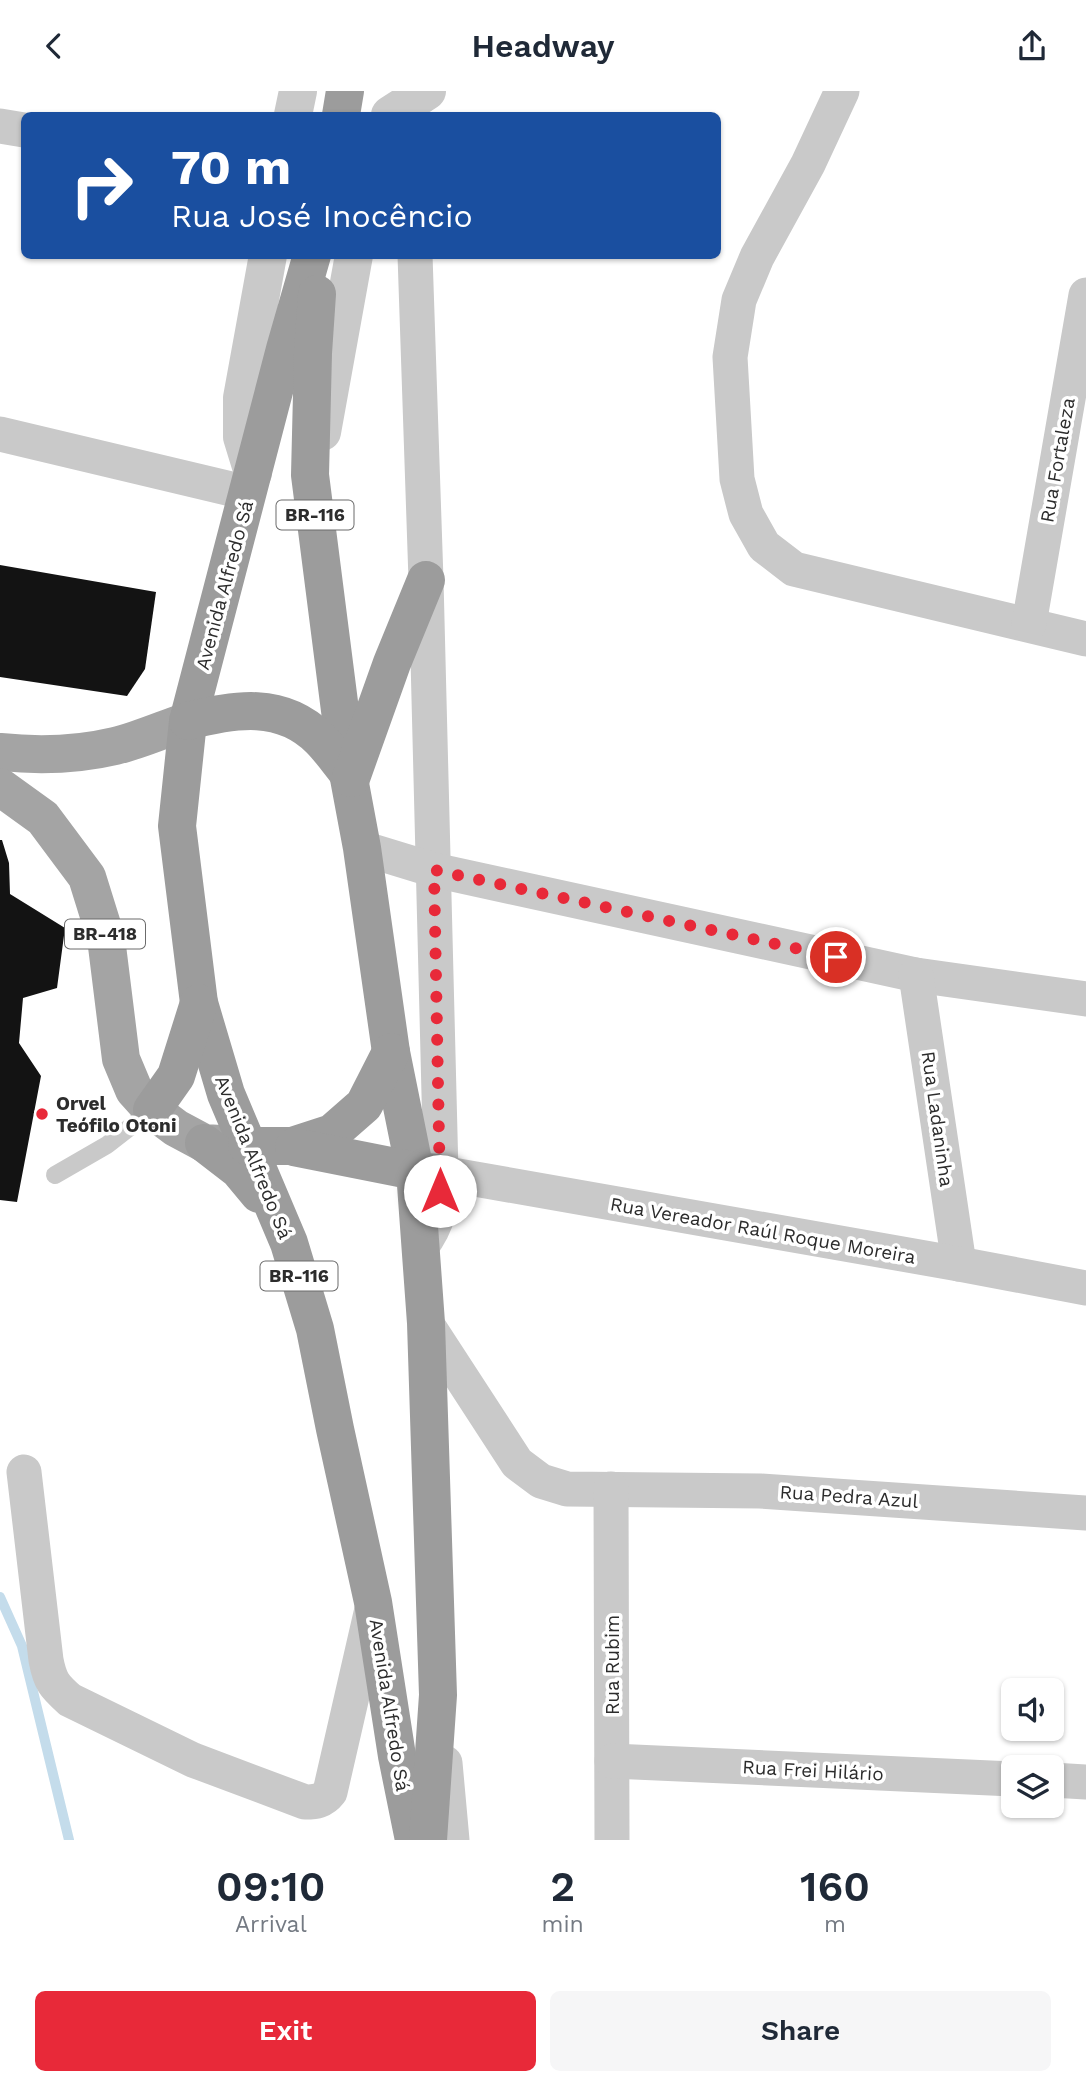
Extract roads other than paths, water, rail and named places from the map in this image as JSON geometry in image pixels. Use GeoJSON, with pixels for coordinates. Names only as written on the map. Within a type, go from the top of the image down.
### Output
{"type":"FeatureCollection","features":[{"type":"Feature","properties":{"kind":"highway"},"geometry":{"type":"LineString","coordinates":[[342,112],[345,91]]}},
{"type":"Feature","properties":{"kind":"highway","name":"Avenida Alfredo Sá"},"geometry":{"type":"LineString","coordinates":[[311,259],[188,721],[177,826],[199,1003],[226,1094],[289,1243],[315,1329],[373,1602],[397,1756],[414,1840]]}},
{"type":"Feature","properties":{"kind":"highway","name":"BR-116"},"geometry":{"type":"LineString","coordinates":[[320,259],[313,353],[310,475],[349,778]]}},
{"type":"Feature","properties":{"kind":"highway"},"geometry":{"type":"LineString","coordinates":[[349,778],[426,580]]}},
{"type":"Feature","properties":{"kind":"highway"},"geometry":{"type":"LineString","coordinates":[[188,721],[221,712],[258,710],[294,719],[320,738],[349,778]]}},
{"type":"Feature","properties":{"kind":"highway","name":"Avenida Alfredo Sá"},"geometry":{"type":"LineString","coordinates":[[349,778],[362,848],[391,1052],[428,1172],[421,1247],[426,1323],[438,1695],[428,1840]]}},
{"type":"Feature","properties":{"kind":"highway"},"geometry":{"type":"LineString","coordinates":[[152,1110],[176,1076],[199,1003]]}},
{"type":"Feature","properties":{"kind":"highway"},"geometry":{"type":"LineString","coordinates":[[292,1146],[332,1133],[364,1104],[391,1052]]}},
{"type":"Feature","properties":{"kind":"highway"},"geometry":{"type":"LineString","coordinates":[[204,1143],[239,1170],[259,1193],[289,1243]]}},
{"type":"Feature","properties":{"kind":"highway"},"geometry":{"type":"LineString","coordinates":[[247,1146],[292,1146],[428,1172]]}},
{"type":"Feature","properties":{"kind":"main road"},"geometry":{"type":"LineString","coordinates":[[0,752],[26,755],[75,753],[116,746],[188,721]]}},
{"type":"Feature","properties":{"kind":"main road","name":"BR-418"},"geometry":{"type":"LineString","coordinates":[[0,787],[43,818],[87,877],[106,938],[121,1059],[134,1090],[152,1110],[176,1128],[204,1143],[247,1146]]}},
{"type":"Feature","properties":{"kind":"street"},"geometry":{"type":"LineString","coordinates":[[294,112],[298,91]]}},
{"type":"Feature","properties":{"kind":"street"},"geometry":{"type":"LineString","coordinates":[[380,112],[383,91]]}},
{"type":"Feature","properties":{"kind":"street"},"geometry":{"type":"LineString","coordinates":[[395,112],[427,91]]}},
{"type":"Feature","properties":{"kind":"street"},"geometry":{"type":"LineString","coordinates":[[421,112],[427,91]]}},
{"type":"Feature","properties":{"kind":"street"},"geometry":{"type":"LineString","coordinates":[[842,91],[808,164],[757,257],[739,300],[730,357],[737,479],[746,514],[764,546],[794,569],[1086,639]]}},
{"type":"Feature","properties":{"kind":"street"},"geometry":{"type":"LineString","coordinates":[[0,125],[21,130]]}},
{"type":"Feature","properties":{"kind":"street","name":"Avenida Alfredo Sá"},"geometry":{"type":"LineString","coordinates":[[251,483],[242,437],[243,398],[267,259]]}},
{"type":"Feature","properties":{"kind":"street"},"geometry":{"type":"LineString","coordinates":[[310,475],[323,430],[353,259]]}},
{"type":"Feature","properties":{"kind":"street","name":"Avenida Alfredo Sá"},"geometry":{"type":"LineString","coordinates":[[415,259],[434,870],[428,1172]]}},
{"type":"Feature","properties":{"kind":"street","name":"Rua Fortaleza"},"geometry":{"type":"LineString","coordinates":[[1029,624],[1086,295]]}},
{"type":"Feature","properties":{"kind":"street"},"geometry":{"type":"LineString","coordinates":[[0,434],[251,483]]}},
{"type":"Feature","properties":{"kind":"street"},"geometry":{"type":"LineString","coordinates":[[362,848],[434,870],[916,975],[1086,999]]}},
{"type":"Feature","properties":{"kind":"street","name":"Rua Ladaninha"},"geometry":{"type":"LineString","coordinates":[[916,975],[959,1264]]}},
{"type":"Feature","properties":{"kind":"street","name":"Rua Vereador Raúl Roque Moreira"},"geometry":{"type":"LineString","coordinates":[[428,1172],[959,1264],[1086,1289]]}},
{"type":"Feature","properties":{"kind":"street","name":"Rua Pedra Azul"},"geometry":{"type":"LineString","coordinates":[[426,1323],[517,1463],[541,1481],[567,1489],[761,1491],[1086,1513]]}},
{"type":"Feature","properties":{"kind":"street"},"geometry":{"type":"LineString","coordinates":[[24,1472],[50,1678],[56,1688],[70,1700],[193,1761],[305,1802],[324,1799],[330,1792],[373,1602]]}},
{"type":"Feature","properties":{"kind":"street","name":"Rua Rubim"},"geometry":{"type":"LineString","coordinates":[[611,1489],[612,1840]]}},
{"type":"Feature","properties":{"kind":"street","name":"Avenida Alfredo Sá"},"geometry":{"type":"LineString","coordinates":[[438,1695],[452,1840]]}},
{"type":"Feature","properties":{"kind":"street","name":"Rua Frei Hilário"},"geometry":{"type":"LineString","coordinates":[[612,1761],[1001,1778]]}},
{"type":"Feature","properties":{"kind":"street"},"geometry":{"type":"LineString","coordinates":[[1064,1781],[1086,1782]]}},
{"type":"Feature","properties":{"kind":"lane"},"geometry":{"type":"LineString","coordinates":[[55,1175],[107,1145],[152,1110]]}},
{"type":"Feature","properties":{"kind":"waterway"},"geometry":{"type":"LineString","coordinates":[[0,1597],[22,1646],[69,1840]]}},
{"type":"Feature","properties":{"kind":"place","name":"Orvel Teófilo Otoni"},"geometry":{"type":"Point","coordinates":[42,1114]}}]}
